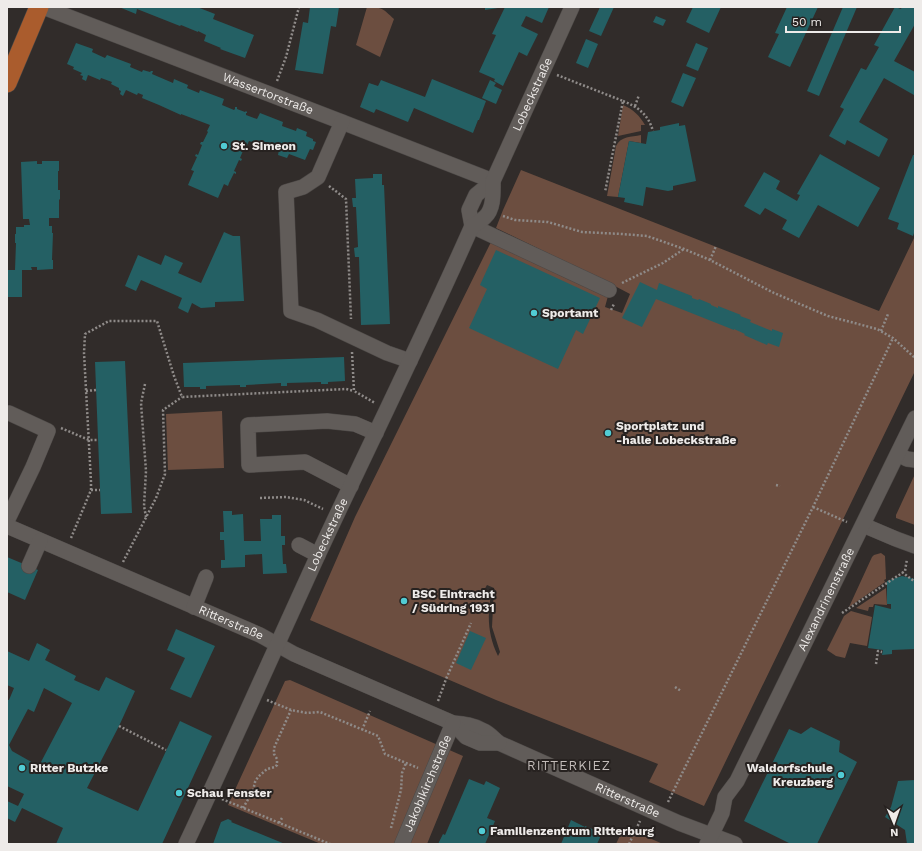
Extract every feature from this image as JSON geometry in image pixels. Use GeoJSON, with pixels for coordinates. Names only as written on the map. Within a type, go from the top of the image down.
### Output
{"type":"FeatureCollection","features":[{"type":"Feature","properties":{"kind":"main road"},"geometry":{"type":"LineString","coordinates":[[7,83],[39,7]]}},
{"type":"Feature","properties":{"kind":"street","name":"Wassertorstraße"},"geometry":{"type":"LineString","coordinates":[[43,7],[493,181]]}},
{"type":"Feature","properties":{"kind":"street","name":"Lobeckstraße"},"geometry":{"type":"LineString","coordinates":[[186,844],[318,555],[472,226],[486,217],[492,202],[493,181],[572,7]]}},
{"type":"Feature","properties":{"kind":"street"},"geometry":{"type":"LineString","coordinates":[[342,122],[318,177],[303,187],[286,192],[291,311],[317,320],[387,353],[410,361]]}},
{"type":"Feature","properties":{"kind":"street"},"geometry":{"type":"LineString","coordinates":[[472,226],[608,290]]}},
{"type":"Feature","properties":{"kind":"street"},"geometry":{"type":"LineString","coordinates":[[7,521],[48,431],[9,413]]}},
{"type":"Feature","properties":{"kind":"street","name":"Alexandrinenstraße"},"geometry":{"type":"LineString","coordinates":[[709,840],[722,813],[725,798],[737,781],[915,418]]}},
{"type":"Feature","properties":{"kind":"street"},"geometry":{"type":"LineString","coordinates":[[351,486],[305,462],[248,465],[248,425],[327,421],[355,424],[376,433]]}},
{"type":"Feature","properties":{"kind":"street"},"geometry":{"type":"LineString","coordinates":[[898,454],[908,459],[915,460]]}},
{"type":"Feature","properties":{"kind":"street"},"geometry":{"type":"LineString","coordinates":[[863,525],[913,545]]}},
{"type":"Feature","properties":{"kind":"street","name":"Ritterstraße"},"geometry":{"type":"LineString","coordinates":[[7,526],[260,635],[294,654],[453,723],[466,737],[480,743],[499,744],[647,808],[709,840],[735,844]]}},
{"type":"Feature","properties":{"kind":"street"},"geometry":{"type":"LineString","coordinates":[[29,566],[40,541]]}},
{"type":"Feature","properties":{"kind":"street"},"geometry":{"type":"LineString","coordinates":[[299,545],[318,555]]}},
{"type":"Feature","properties":{"kind":"street"},"geometry":{"type":"LineString","coordinates":[[194,607],[206,578]]}},
{"type":"Feature","properties":{"kind":"street","name":"Jakobikirchstraße"},"geometry":{"type":"LineString","coordinates":[[402,844],[453,723]]}},
{"type":"Feature","properties":{"kind":"path"},"geometry":{"type":"LineString","coordinates":[[272,95],[286,57],[299,7]]}},
{"type":"Feature","properties":{"kind":"path"},"geometry":{"type":"LineString","coordinates":[[543,70],[635,106],[645,115],[653,131]]}},
{"type":"Feature","properties":{"kind":"path"},"geometry":{"type":"LineString","coordinates":[[635,106],[639,95]]}},
{"type":"Feature","properties":{"kind":"path"},"geometry":{"type":"LineString","coordinates":[[605,192],[623,101]]}},
{"type":"Feature","properties":{"kind":"path"},"geometry":{"type":"LineString","coordinates":[[318,177],[346,199],[354,391]]}},
{"type":"Feature","properties":{"kind":"path"},"geometry":{"type":"LineString","coordinates":[[501,215],[515,220],[548,222],[582,232],[647,236],[710,260],[774,293],[828,316],[877,329],[893,338],[915,358]]}},
{"type":"Feature","properties":{"kind":"path"},"geometry":{"type":"LineString","coordinates":[[710,260],[716,246]]}},
{"type":"Feature","properties":{"kind":"path"},"geometry":{"type":"LineString","coordinates":[[608,290],[663,263],[684,249]]}},
{"type":"Feature","properties":{"kind":"path"},"geometry":{"type":"LineString","coordinates":[[881,331],[888,314]]}},
{"type":"Feature","properties":{"kind":"path"},"geometry":{"type":"LineString","coordinates":[[65,552],[91,490],[84,353],[85,334],[109,321],[157,321],[174,376],[182,396]]}},
{"type":"Feature","properties":{"kind":"path"},"geometry":{"type":"LineString","coordinates":[[662,815],[813,507],[893,338]]}},
{"type":"Feature","properties":{"kind":"path"},"geometry":{"type":"LineString","coordinates":[[145,384],[141,403],[146,471],[144,506],[146,518]]}},
{"type":"Feature","properties":{"kind":"path"},"geometry":{"type":"LineString","coordinates":[[118,575],[124,560],[156,498],[165,474],[163,410],[182,396],[346,388],[387,410]]}},
{"type":"Feature","properties":{"kind":"path"},"geometry":{"type":"LineString","coordinates":[[86,391],[96,390]]}},
{"type":"Feature","properties":{"kind":"path"},"geometry":{"type":"LineString","coordinates":[[45,429],[55,425],[89,440],[98,440]]}},
{"type":"Feature","properties":{"kind":"path"},"geometry":{"type":"LineString","coordinates":[[776,485],[780,486]]}},
{"type":"Feature","properties":{"kind":"path"},"geometry":{"type":"LineString","coordinates":[[91,490],[100,490]]}},
{"type":"Feature","properties":{"kind":"path"},"geometry":{"type":"LineString","coordinates":[[260,498],[286,497],[304,500],[337,515]]}},
{"type":"Feature","properties":{"kind":"path"},"geometry":{"type":"LineString","coordinates":[[813,507],[847,522]]}},
{"type":"Feature","properties":{"kind":"path"},"geometry":{"type":"LineString","coordinates":[[842,613],[905,571],[913,545]]}},
{"type":"Feature","properties":{"kind":"path"},"geometry":{"type":"LineString","coordinates":[[902,572],[915,582]]}},
{"type":"Feature","properties":{"kind":"path"},"geometry":{"type":"LineString","coordinates":[[433,715],[446,679],[471,623]]}},
{"type":"Feature","properties":{"kind":"path"},"geometry":{"type":"LineString","coordinates":[[876,664],[878,651],[882,652]]}},
{"type":"Feature","properties":{"kind":"path"},"geometry":{"type":"LineString","coordinates":[[674,687],[682,691]]}},
{"type":"Feature","properties":{"kind":"path"},"geometry":{"type":"LineString","coordinates":[[254,694],[291,710],[308,713],[320,712],[378,736],[385,754],[432,773]]}},
{"type":"Feature","properties":{"kind":"path"},"geometry":{"type":"LineString","coordinates":[[244,808],[253,791],[258,777],[267,769],[277,765],[274,748],[291,710]]}},
{"type":"Feature","properties":{"kind":"path"},"geometry":{"type":"LineString","coordinates":[[362,730],[370,712]]}},
{"type":"Feature","properties":{"kind":"path"},"geometry":{"type":"LineString","coordinates":[[119,726],[166,750]]}},
{"type":"Feature","properties":{"kind":"path"},"geometry":{"type":"LineString","coordinates":[[389,833],[400,796],[402,773],[406,763]]}},
{"type":"Feature","properties":{"kind":"path"},"geometry":{"type":"LineString","coordinates":[[209,794],[330,844]]}},
{"type":"Feature","properties":{"kind":"path"},"geometry":{"type":"LineString","coordinates":[[629,844],[647,808]]}},
{"type":"Feature","properties":{"kind":"path"},"geometry":{"type":"LineString","coordinates":[[279,823],[282,818]]}},
{"type":"Feature","properties":{"kind":"shaded area"},"geometry":{"type":"Polygon","coordinates":[[[367,7],[382,9],[394,19],[380,57],[356,45],[367,7]]]}},
{"type":"Feature","properties":{"kind":"shaded area"},"geometry":{"type":"Polygon","coordinates":[[[623,105],[633,111],[643,122],[645,125],[641,125],[641,131],[618,136],[623,105]]]}},
{"type":"Feature","properties":{"kind":"shaded area"},"geometry":{"type":"Polygon","coordinates":[[[641,135],[641,143],[629,141],[618,197],[607,196],[616,146],[623,139],[641,135]]]}},
{"type":"Feature","properties":{"kind":"shaded area","name":"Sportplatz und -halle Lobeckstraße"},"geometry":{"type":"Polygon","coordinates":[[[521,170],[879,311],[915,236],[915,371],[704,806],[649,782],[658,764],[496,700],[310,620],[355,517],[491,242],[608,296],[605,307],[622,313],[630,294],[496,228],[521,170]],[[487,585],[483,592],[491,595],[489,626],[492,641],[498,656],[500,652],[492,627],[494,588],[487,585]]]}},
{"type":"Feature","properties":{"kind":"shaded area"},"geometry":{"type":"Polygon","coordinates":[[[222,411],[224,468],[168,470],[166,414],[222,411]]]}},
{"type":"Feature","properties":{"kind":"shaded area"},"geometry":{"type":"Polygon","coordinates":[[[915,474],[915,525],[896,518],[896,515],[915,474]]]}},
{"type":"Feature","properties":{"kind":"shaded area"},"geometry":{"type":"Polygon","coordinates":[[[881,553],[885,556],[885,582],[849,607],[872,557],[881,553]]]}},
{"type":"Feature","properties":{"kind":"shaded area"},"geometry":{"type":"Polygon","coordinates":[[[886,588],[887,605],[874,604],[873,607],[869,607],[868,611],[856,608],[886,588]]]}},
{"type":"Feature","properties":{"kind":"shaded area"},"geometry":{"type":"Polygon","coordinates":[[[851,611],[872,617],[867,646],[850,643],[845,658],[836,656],[827,650],[844,616],[851,611]]]}},
{"type":"Feature","properties":{"kind":"shaded area"},"geometry":{"type":"Polygon","coordinates":[[[290,680],[463,756],[427,844],[321,844],[228,805],[285,681],[290,680]]]}},
{"type":"Feature","properties":{"kind":"shaded area"},"geometry":{"type":"Polygon","coordinates":[[[624,827],[663,844],[616,844],[624,827]]]}},
{"type":"Feature","properties":{"kind":"building"},"geometry":{"type":"Polygon","coordinates":[[[119,7],[197,7],[215,14],[213,19],[254,35],[245,58],[220,49],[221,48],[204,41],[206,35],[198,31],[181,25],[180,26],[137,9],[136,14],[119,7]]]}},
{"type":"Feature","properties":{"kind":"building"},"geometry":{"type":"Polygon","coordinates":[[[310,7],[339,7],[336,27],[331,26],[323,74],[295,70],[303,22],[308,23],[310,7]]]}},
{"type":"Feature","properties":{"kind":"building"},"geometry":{"type":"Polygon","coordinates":[[[485,7],[498,7],[498,8],[485,10],[485,7]]]}},
{"type":"Feature","properties":{"kind":"building"},"geometry":{"type":"Polygon","coordinates":[[[505,7],[549,7],[542,23],[526,16],[521,26],[538,34],[527,56],[519,52],[503,86],[494,81],[495,79],[479,72],[496,35],[492,34],[505,7]]]}},
{"type":"Feature","properties":{"kind":"building"},"geometry":{"type":"Polygon","coordinates":[[[600,7],[614,7],[601,36],[589,31],[600,7]]]}},
{"type":"Feature","properties":{"kind":"building"},"geometry":{"type":"Polygon","coordinates":[[[693,7],[721,7],[709,33],[686,22],[693,7]]]}},
{"type":"Feature","properties":{"kind":"building"},"geometry":{"type":"Polygon","coordinates":[[[787,7],[818,7],[790,67],[768,57],[779,34],[775,33],[787,7]]]}},
{"type":"Feature","properties":{"kind":"building"},"geometry":{"type":"Polygon","coordinates":[[[843,7],[857,7],[819,96],[807,91],[843,7]]]}},
{"type":"Feature","properties":{"kind":"building"},"geometry":{"type":"Polygon","coordinates":[[[895,7],[901,9],[902,7],[915,7],[915,24],[894,61],[915,72],[915,93],[914,95],[884,78],[859,122],[888,139],[879,157],[847,140],[845,145],[829,136],[844,109],[840,107],[861,68],[866,70],[879,47],[874,45],[895,7]]]}},
{"type":"Feature","properties":{"kind":"building"},"geometry":{"type":"Polygon","coordinates":[[[656,16],[666,20],[663,26],[653,22],[656,16]]]}},
{"type":"Feature","properties":{"kind":"building"},"geometry":{"type":"Polygon","coordinates":[[[586,39],[598,44],[588,68],[576,63],[586,39]]]}},
{"type":"Feature","properties":{"kind":"building"},"geometry":{"type":"Polygon","coordinates":[[[76,43],[93,49],[92,52],[105,58],[107,55],[131,64],[130,67],[142,72],[143,70],[150,72],[153,71],[152,74],[173,83],[174,79],[188,85],[187,88],[199,93],[200,90],[224,99],[222,105],[234,110],[235,107],[237,107],[237,109],[246,111],[246,115],[257,119],[260,113],[283,122],[282,126],[296,131],[297,128],[307,132],[306,136],[316,142],[313,150],[310,149],[305,160],[289,154],[287,158],[278,155],[279,150],[262,143],[261,147],[259,147],[260,145],[249,141],[240,158],[242,159],[241,161],[239,160],[234,171],[236,174],[234,173],[228,186],[224,184],[218,198],[188,185],[194,171],[191,170],[197,157],[195,156],[196,154],[198,155],[202,145],[200,144],[203,142],[210,125],[181,115],[142,98],[143,95],[138,93],[137,95],[126,90],[123,96],[120,94],[121,91],[119,88],[111,84],[112,82],[101,78],[100,80],[88,75],[86,81],[82,79],[83,76],[80,75],[82,73],[73,69],[74,67],[67,64],[76,43]]]}},
{"type":"Feature","properties":{"kind":"building"},"geometry":{"type":"Polygon","coordinates":[[[696,43],[708,48],[698,71],[686,66],[696,43]]]}},
{"type":"Feature","properties":{"kind":"building"},"geometry":{"type":"Polygon","coordinates":[[[683,73],[696,78],[683,107],[671,102],[683,73]]]}},
{"type":"Feature","properties":{"kind":"building"},"geometry":{"type":"Polygon","coordinates":[[[432,79],[486,101],[473,133],[414,108],[408,122],[376,109],[374,113],[360,107],[369,83],[378,86],[381,80],[425,97],[432,79]]]}},
{"type":"Feature","properties":{"kind":"building"},"geometry":{"type":"Polygon","coordinates":[[[490,80],[496,83],[494,86],[502,90],[496,104],[482,98],[490,80]]]}},
{"type":"Feature","properties":{"kind":"building"},"geometry":{"type":"Polygon","coordinates":[[[679,123],[679,126],[685,125],[696,181],[673,186],[673,190],[668,191],[646,187],[643,206],[624,202],[625,198],[618,197],[629,141],[646,144],[648,132],[660,130],[660,127],[679,123]]]}},
{"type":"Feature","properties":{"kind":"building"},"geometry":{"type":"Polygon","coordinates":[[[820,154],[880,188],[858,227],[818,205],[799,238],[782,229],[787,220],[765,208],[760,215],[744,206],[764,172],[780,181],[776,189],[797,201],[800,195],[797,194],[820,154]]]}},
{"type":"Feature","properties":{"kind":"building"},"geometry":{"type":"Polygon","coordinates":[[[913,155],[915,155],[915,230],[913,236],[897,229],[899,223],[888,219],[913,155]]]}},
{"type":"Feature","properties":{"kind":"building"},"geometry":{"type":"Polygon","coordinates":[[[37,161],[37,164],[42,164],[42,161],[59,161],[59,218],[49,218],[49,226],[52,226],[53,233],[53,269],[37,270],[37,267],[31,267],[32,270],[22,270],[22,297],[7,297],[7,270],[15,270],[16,227],[30,225],[29,219],[23,219],[21,162],[37,161]]]}},
{"type":"Feature","properties":{"kind":"building"},"geometry":{"type":"Polygon","coordinates":[[[373,174],[382,174],[382,185],[384,185],[390,324],[361,325],[359,257],[355,257],[354,248],[358,247],[356,207],[353,207],[352,198],[356,198],[355,179],[373,178],[373,174]]]}},
{"type":"Feature","properties":{"kind":"building"},"geometry":{"type":"Polygon","coordinates":[[[224,232],[233,236],[240,236],[244,301],[215,302],[215,307],[201,308],[192,303],[188,313],[178,308],[182,298],[141,280],[136,291],[125,286],[138,255],[161,265],[165,255],[183,263],[178,273],[201,283],[224,232]]]}},
{"type":"Feature","properties":{"kind":"building","name":"Sportamt"},"geometry":{"type":"Polygon","coordinates":[[[496,250],[600,298],[583,334],[576,330],[558,369],[469,328],[487,289],[480,285],[496,250]]]}},
{"type":"Feature","properties":{"kind":"building"},"geometry":{"type":"Polygon","coordinates":[[[640,282],[657,290],[659,283],[692,296],[692,298],[699,299],[718,308],[718,306],[741,315],[740,316],[751,320],[750,322],[772,331],[772,329],[783,333],[779,347],[768,343],[767,345],[734,329],[656,299],[642,327],[622,318],[640,282]]]}},
{"type":"Feature","properties":{"kind":"building"},"geometry":{"type":"Polygon","coordinates":[[[344,357],[345,381],[328,382],[328,384],[321,384],[321,382],[287,383],[287,386],[281,386],[281,383],[246,385],[246,387],[240,387],[240,385],[206,386],[206,389],[200,389],[200,387],[184,387],[183,363],[344,357]]]}},
{"type":"Feature","properties":{"kind":"building"},"geometry":{"type":"Polygon","coordinates":[[[125,361],[132,513],[101,514],[95,362],[125,361]]]}},
{"type":"Feature","properties":{"kind":"building"},"geometry":{"type":"Polygon","coordinates":[[[223,511],[232,511],[232,515],[243,514],[244,541],[261,541],[260,519],[272,519],[272,515],[281,515],[281,536],[285,536],[285,545],[282,545],[283,564],[286,564],[287,573],[263,574],[262,554],[245,555],[245,567],[221,568],[221,560],[225,560],[224,540],[220,540],[220,532],[224,532],[223,511]]]}},
{"type":"Feature","properties":{"kind":"building"},"geometry":{"type":"Polygon","coordinates":[[[7,557],[38,570],[25,600],[7,592],[7,557]]]}},
{"type":"Feature","properties":{"kind":"building"},"geometry":{"type":"Polygon","coordinates":[[[902,576],[915,579],[915,649],[892,650],[892,654],[882,655],[883,650],[868,648],[875,605],[891,609],[891,604],[887,604],[887,581],[902,576]]]}},
{"type":"Feature","properties":{"kind":"building"},"geometry":{"type":"Polygon","coordinates":[[[176,629],[215,646],[191,698],[170,689],[185,658],[167,650],[176,629]]]}},
{"type":"Feature","properties":{"kind":"building"},"geometry":{"type":"Polygon","coordinates":[[[470,631],[486,638],[471,670],[456,663],[470,631]]]}},
{"type":"Feature","properties":{"kind":"building"},"geometry":{"type":"Polygon","coordinates":[[[37,643],[50,650],[45,660],[76,676],[74,680],[99,691],[106,677],[135,691],[87,788],[138,811],[180,721],[212,736],[162,844],[56,844],[63,828],[22,808],[15,822],[7,818],[7,801],[18,806],[24,794],[7,786],[7,700],[9,700],[14,688],[7,685],[7,651],[29,661],[37,643]],[[44,688],[34,712],[28,709],[9,745],[12,751],[35,764],[41,762],[72,703],[44,688]]]}},
{"type":"Feature","properties":{"kind":"building"},"geometry":{"type":"Polygon","coordinates":[[[811,727],[840,741],[839,752],[857,762],[817,844],[791,844],[744,821],[789,729],[801,734],[811,727]]]}},
{"type":"Feature","properties":{"kind":"building"},"geometry":{"type":"Polygon","coordinates":[[[469,779],[484,785],[486,781],[500,788],[487,818],[495,821],[485,844],[438,844],[443,834],[445,835],[469,779]]]}},
{"type":"Feature","properties":{"kind":"building"},"geometry":{"type":"Polygon","coordinates":[[[915,780],[915,844],[907,844],[905,830],[885,817],[891,807],[898,781],[915,780]]]}},
{"type":"Feature","properties":{"kind":"building"},"geometry":{"type":"Polygon","coordinates":[[[228,819],[232,821],[231,822],[285,844],[213,844],[221,822],[228,819]]]}},
{"type":"Feature","properties":{"kind":"building"},"geometry":{"type":"Polygon","coordinates":[[[571,820],[602,833],[597,844],[561,844],[571,820]]]}},
{"type":"Feature","properties":{"kind":"place","name":"St. Simeon"},"geometry":{"type":"Point","coordinates":[224,146]}},
{"type":"Feature","properties":{"kind":"place","name":"Sportamt"},"geometry":{"type":"Point","coordinates":[534,313]}},
{"type":"Feature","properties":{"kind":"place","name":"Sportplatz und -halle Lobeckstraße"},"geometry":{"type":"Point","coordinates":[608,433]}},
{"type":"Feature","properties":{"kind":"place","name":"BSC Eintracht / Südring 1931"},"geometry":{"type":"Point","coordinates":[404,601]}},
{"type":"Feature","properties":{"kind":"place","name":"Ritter Butzke"},"geometry":{"type":"Point","coordinates":[22,768]}},
{"type":"Feature","properties":{"kind":"place","name":"Waldorfschule Kreuzberg"},"geometry":{"type":"Point","coordinates":[841,775]}},
{"type":"Feature","properties":{"kind":"place","name":"Schau Fenster"},"geometry":{"type":"Point","coordinates":[179,793]}},
{"type":"Feature","properties":{"kind":"place","name":"Familienzentrum Ritterburg"},"geometry":{"type":"Point","coordinates":[482,831]}},
{"type":"Feature","properties":{"kind":"district","name":"RITTERKIEZ"},"geometry":{"type":"Point","coordinates":[569,765]}}]}
